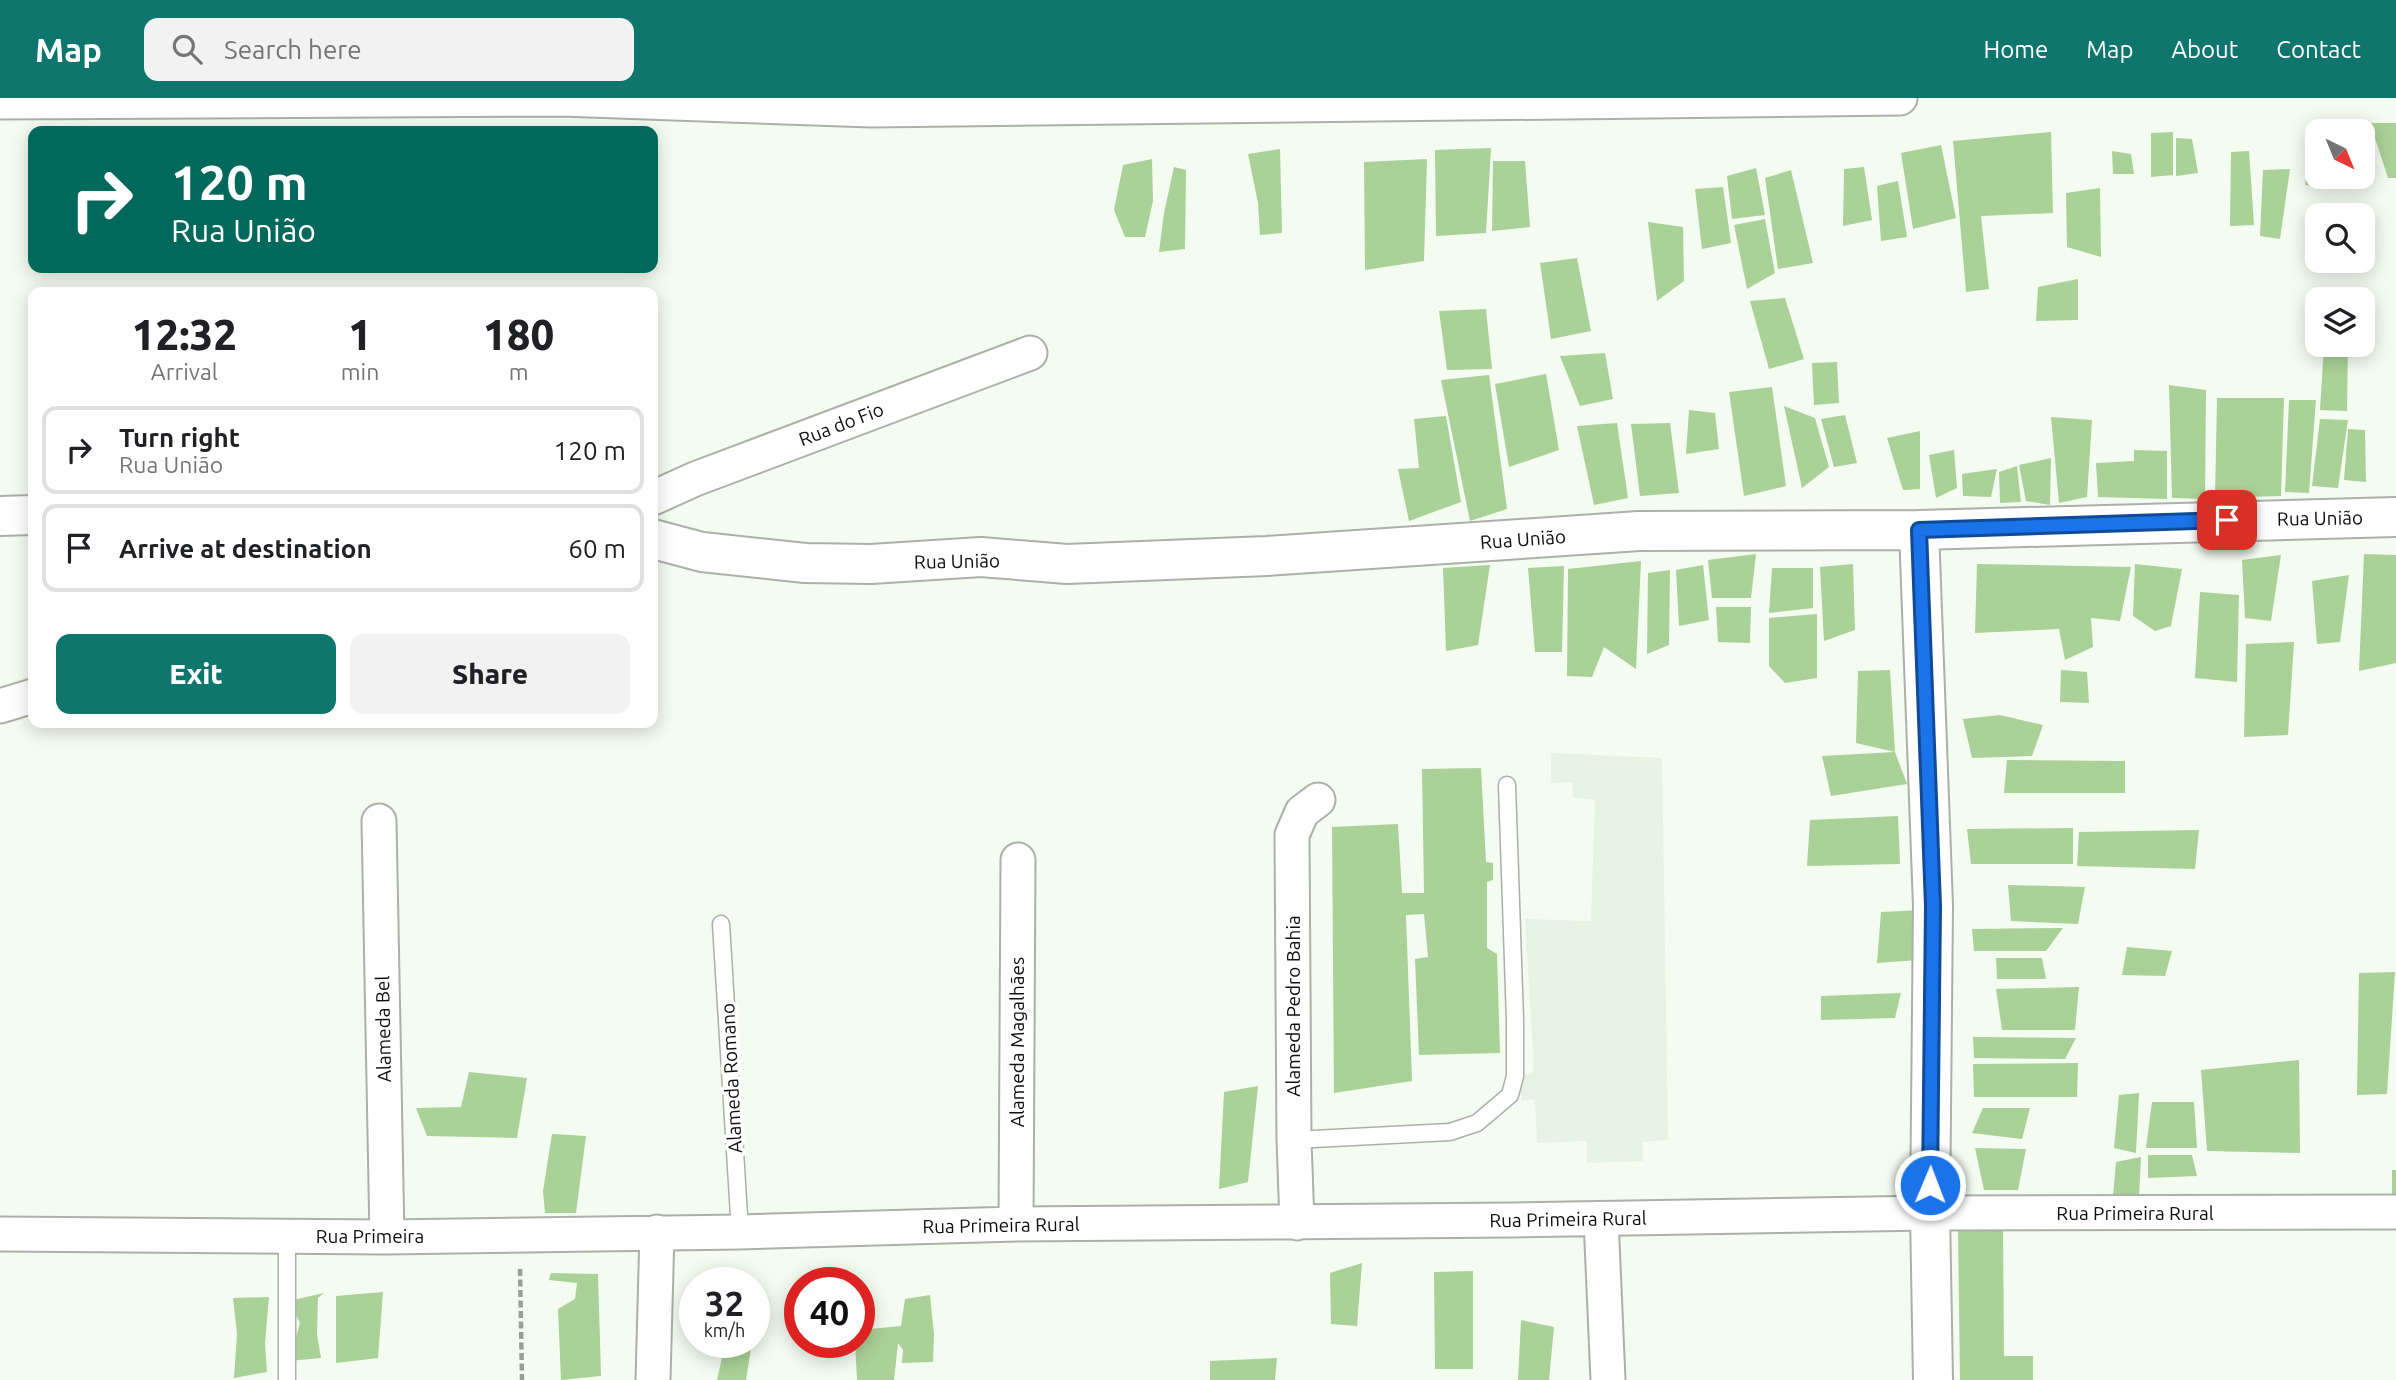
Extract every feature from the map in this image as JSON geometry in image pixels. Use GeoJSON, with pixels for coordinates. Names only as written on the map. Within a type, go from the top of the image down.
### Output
{"type":"FeatureCollection","features":[{"type":"Feature","properties":{"kind":"street"},"geometry":{"type":"LineString","coordinates":[[0,102],[562,99],[870,104],[1900,98]]}},
{"type":"Feature","properties":{"kind":"street","name":"Rua do Fio"},"geometry":{"type":"LineString","coordinates":[[658,496],[695,479],[1030,354]]}},
{"type":"Feature","properties":{"kind":"street"},"geometry":{"type":"LineString","coordinates":[[0,516],[28,515]]}},
{"type":"Feature","properties":{"kind":"street","name":"Rua União"},"geometry":{"type":"LineString","coordinates":[[658,540],[702,552],[805,563],[871,564],[981,557],[1067,564],[1267,556],[1639,531],[1919,530],[2396,517]]}},
{"type":"Feature","properties":{"kind":"street"},"geometry":{"type":"LineString","coordinates":[[1919,530],[1933,906],[1930,1213],[1933,1380]]}},
{"type":"Feature","properties":{"kind":"street"},"geometry":{"type":"LineString","coordinates":[[0,706],[28,698]]}},
{"type":"Feature","properties":{"kind":"street","name":"Alameda Pedro Bahia"},"geometry":{"type":"LineString","coordinates":[[1297,1223],[1292,835],[1302,812],[1318,800]]}},
{"type":"Feature","properties":{"kind":"street","name":"Alameda Bel"},"geometry":{"type":"LineString","coordinates":[[379,821],[387,1237]]}},
{"type":"Feature","properties":{"kind":"street","name":"Alameda Magalhães"},"geometry":{"type":"LineString","coordinates":[[1016,1224],[1018,860]]}},
{"type":"Feature","properties":{"kind":"street","name":"Rua Primeira Rural"},"geometry":{"type":"LineString","coordinates":[[740,1232],[1016,1224],[1297,1223],[1930,1213],[2396,1212]]}},
{"type":"Feature","properties":{"kind":"street"},"geometry":{"type":"LineString","coordinates":[[1601,1219],[1608,1380]]}},
{"type":"Feature","properties":{"kind":"street"},"geometry":{"type":"LineString","coordinates":[[653,1380],[657,1232]]}},
{"type":"Feature","properties":{"kind":"street","name":"Rua Primeira"},"geometry":{"type":"LineString","coordinates":[[0,1234],[387,1237],[519,1233],[740,1232]]}},
{"type":"Feature","properties":{"kind":"lane"},"geometry":{"type":"LineString","coordinates":[[1294,1140],[1450,1132],[1477,1123],[1510,1095],[1515,1076],[1515,1020],[1507,786]]}},
{"type":"Feature","properties":{"kind":"lane","name":"Alameda Romano"},"geometry":{"type":"LineString","coordinates":[[722,924],[740,1232]]}},
{"type":"Feature","properties":{"kind":"lane"},"geometry":{"type":"LineString","coordinates":[[287,1236],[287,1380]]}},
{"type":"Feature","properties":{"kind":"path"},"geometry":{"type":"LineString","coordinates":[[519,1233],[522,1380]]}},
{"type":"Feature","properties":{"kind":"shaded area"},"geometry":{"type":"Polygon","coordinates":[[[1551,753],[1662,758],[1668,1140],[1642,1142],[1643,1161],[1587,1163],[1587,1141],[1537,1143],[1535,1099],[1521,1101],[1521,1077],[1534,1071],[1525,919],[1591,921],[1595,800],[1573,797],[1572,782],[1551,783],[1551,753]]]}},
{"type":"Feature","properties":{"kind":"building"},"geometry":{"type":"Polygon","coordinates":[[[2375,123],[2396,123],[2396,178],[2388,178],[2375,138],[2375,123]]]}},
{"type":"Feature","properties":{"kind":"building"},"geometry":{"type":"Polygon","coordinates":[[[2051,132],[2053,213],[1981,216],[1989,289],[1966,292],[1953,141],[2051,132]]]}},
{"type":"Feature","properties":{"kind":"building"},"geometry":{"type":"Polygon","coordinates":[[[2173,132],[2173,175],[2151,177],[2151,133],[2173,132]]]}},
{"type":"Feature","properties":{"kind":"building"},"geometry":{"type":"Polygon","coordinates":[[[2176,138],[2192,139],[2198,173],[2176,176],[2176,138]]]}},
{"type":"Feature","properties":{"kind":"building"},"geometry":{"type":"Polygon","coordinates":[[[1941,145],[1956,218],[1913,229],[1901,153],[1941,145]]]}},
{"type":"Feature","properties":{"kind":"building"},"geometry":{"type":"Polygon","coordinates":[[[1491,148],[1486,233],[1436,236],[1435,150],[1491,148]]]}},
{"type":"Feature","properties":{"kind":"building"},"geometry":{"type":"Polygon","coordinates":[[[1280,149],[1282,233],[1260,235],[1258,203],[1248,154],[1280,149]]]}},
{"type":"Feature","properties":{"kind":"building"},"geometry":{"type":"Polygon","coordinates":[[[2112,151],[2131,154],[2134,174],[2113,174],[2112,151]]]}},
{"type":"Feature","properties":{"kind":"building"},"geometry":{"type":"Polygon","coordinates":[[[2249,151],[2254,225],[2230,226],[2231,152],[2249,151]]]}},
{"type":"Feature","properties":{"kind":"building"},"geometry":{"type":"Polygon","coordinates":[[[1152,159],[1153,201],[1145,237],[1125,237],[1114,210],[1123,165],[1152,159]]]}},
{"type":"Feature","properties":{"kind":"building"},"geometry":{"type":"Polygon","coordinates":[[[1427,159],[1424,261],[1365,270],[1364,162],[1427,159]]]}},
{"type":"Feature","properties":{"kind":"building"},"geometry":{"type":"Polygon","coordinates":[[[1493,161],[1525,161],[1530,227],[1492,231],[1493,161]]]}},
{"type":"Feature","properties":{"kind":"building"},"geometry":{"type":"Polygon","coordinates":[[[1174,167],[1186,170],[1185,249],[1159,252],[1164,213],[1174,167]]]}},
{"type":"Feature","properties":{"kind":"building"},"geometry":{"type":"Polygon","coordinates":[[[1864,167],[1872,220],[1843,226],[1844,169],[1864,167]]]}},
{"type":"Feature","properties":{"kind":"building"},"geometry":{"type":"Polygon","coordinates":[[[1756,168],[1765,215],[1732,219],[1727,176],[1756,168]]]}},
{"type":"Feature","properties":{"kind":"building"},"geometry":{"type":"Polygon","coordinates":[[[2290,169],[2280,239],[2260,236],[2263,170],[2290,169]]]}},
{"type":"Feature","properties":{"kind":"building"},"geometry":{"type":"Polygon","coordinates":[[[1791,170],[1813,263],[1778,269],[1765,178],[1791,170]]]}},
{"type":"Feature","properties":{"kind":"building"},"geometry":{"type":"Polygon","coordinates":[[[1898,181],[1907,237],[1881,241],[1877,186],[1898,181]]]}},
{"type":"Feature","properties":{"kind":"building"},"geometry":{"type":"Polygon","coordinates":[[[1723,187],[1731,243],[1702,249],[1695,189],[1723,187]]]}},
{"type":"Feature","properties":{"kind":"building"},"geometry":{"type":"Polygon","coordinates":[[[2100,188],[2101,257],[2067,247],[2066,193],[2100,188]]]}},
{"type":"Feature","properties":{"kind":"building"},"geometry":{"type":"Polygon","coordinates":[[[1765,219],[1775,273],[1747,289],[1734,225],[1765,219]]]}},
{"type":"Feature","properties":{"kind":"building"},"geometry":{"type":"Polygon","coordinates":[[[1648,222],[1683,227],[1684,281],[1657,301],[1648,222]]]}},
{"type":"Feature","properties":{"kind":"building"},"geometry":{"type":"Polygon","coordinates":[[[1577,258],[1591,331],[1551,339],[1540,263],[1577,258]]]}},
{"type":"Feature","properties":{"kind":"building"},"geometry":{"type":"Polygon","coordinates":[[[2078,279],[2078,320],[2036,321],[2038,287],[2078,279]]]}},
{"type":"Feature","properties":{"kind":"building"},"geometry":{"type":"Polygon","coordinates":[[[1785,298],[1804,359],[1769,369],[1750,301],[1785,298]]]}},
{"type":"Feature","properties":{"kind":"building"},"geometry":{"type":"Polygon","coordinates":[[[1486,309],[1492,369],[1447,370],[1439,311],[1486,309]]]}},
{"type":"Feature","properties":{"kind":"building"},"geometry":{"type":"Polygon","coordinates":[[[1605,353],[1613,399],[1580,406],[1560,356],[1605,353]]]}},
{"type":"Feature","properties":{"kind":"building"},"geometry":{"type":"Polygon","coordinates":[[[2323,357],[2348,357],[2347,411],[2320,410],[2323,357]]]}},
{"type":"Feature","properties":{"kind":"building"},"geometry":{"type":"Polygon","coordinates":[[[1837,362],[1839,403],[1814,405],[1812,363],[1837,362]]]}},
{"type":"Feature","properties":{"kind":"building"},"geometry":{"type":"Polygon","coordinates":[[[1546,374],[1559,450],[1509,467],[1495,384],[1546,374]]]}},
{"type":"Feature","properties":{"kind":"building"},"geometry":{"type":"Polygon","coordinates":[[[1489,375],[1507,509],[1470,521],[1441,380],[1489,375]]]}},
{"type":"Feature","properties":{"kind":"building"},"geometry":{"type":"Polygon","coordinates":[[[2169,385],[2206,390],[2205,499],[2172,498],[2169,385]]]}},
{"type":"Feature","properties":{"kind":"building"},"geometry":{"type":"Polygon","coordinates":[[[1772,387],[1786,486],[1744,496],[1729,392],[1772,387]]]}},
{"type":"Feature","properties":{"kind":"building"},"geometry":{"type":"Polygon","coordinates":[[[2217,398],[2284,398],[2281,496],[2215,498],[2217,398]]]}},
{"type":"Feature","properties":{"kind":"building"},"geometry":{"type":"Polygon","coordinates":[[[2289,400],[2316,400],[2309,493],[2285,492],[2289,400]]]}},
{"type":"Feature","properties":{"kind":"building"},"geometry":{"type":"Polygon","coordinates":[[[1784,406],[1815,418],[1829,467],[1802,488],[1784,406]]]}},
{"type":"Feature","properties":{"kind":"building"},"geometry":{"type":"Polygon","coordinates":[[[1689,410],[1715,413],[1719,449],[1686,454],[1689,410]]]}},
{"type":"Feature","properties":{"kind":"building"},"geometry":{"type":"Polygon","coordinates":[[[1845,415],[1857,463],[1834,467],[1821,419],[1845,415]]]}},
{"type":"Feature","properties":{"kind":"building"},"geometry":{"type":"Polygon","coordinates":[[[1446,416],[1461,502],[1409,521],[1398,469],[1419,468],[1414,419],[1446,416]]]}},
{"type":"Feature","properties":{"kind":"building"},"geometry":{"type":"Polygon","coordinates":[[[2051,417],[2092,420],[2087,497],[2059,503],[2051,417]]]}},
{"type":"Feature","properties":{"kind":"building"},"geometry":{"type":"Polygon","coordinates":[[[2320,419],[2348,420],[2338,488],[2312,486],[2320,419]]]}},
{"type":"Feature","properties":{"kind":"building"},"geometry":{"type":"Polygon","coordinates":[[[1617,423],[1628,498],[1594,505],[1577,426],[1617,423]]]}},
{"type":"Feature","properties":{"kind":"building"},"geometry":{"type":"Polygon","coordinates":[[[1670,423],[1679,493],[1640,496],[1631,424],[1670,423]]]}},
{"type":"Feature","properties":{"kind":"building"},"geometry":{"type":"Polygon","coordinates":[[[2348,429],[2365,430],[2366,482],[2344,480],[2348,429]]]}},
{"type":"Feature","properties":{"kind":"building"},"geometry":{"type":"Polygon","coordinates":[[[1920,431],[1920,489],[1903,490],[1887,438],[1920,431]]]}},
{"type":"Feature","properties":{"kind":"building"},"geometry":{"type":"Polygon","coordinates":[[[1954,450],[1957,488],[1936,498],[1929,455],[1954,450]]]}},
{"type":"Feature","properties":{"kind":"building"},"geometry":{"type":"Polygon","coordinates":[[[2134,450],[2167,451],[2167,499],[2098,497],[2096,463],[2134,461],[2134,450]]]}},
{"type":"Feature","properties":{"kind":"building"},"geometry":{"type":"Polygon","coordinates":[[[2051,458],[2050,505],[2026,501],[2019,465],[2051,458]]]}},
{"type":"Feature","properties":{"kind":"building"},"geometry":{"type":"Polygon","coordinates":[[[2017,466],[2021,502],[2000,503],[1999,472],[2017,466]]]}},
{"type":"Feature","properties":{"kind":"building"},"geometry":{"type":"Polygon","coordinates":[[[1997,469],[1991,497],[1963,496],[1962,474],[1997,469]]]}},
{"type":"Feature","properties":{"kind":"building"},"geometry":{"type":"Polygon","coordinates":[[[1756,554],[1751,598],[1712,598],[1708,560],[1756,554]]]}},
{"type":"Feature","properties":{"kind":"building"},"geometry":{"type":"Polygon","coordinates":[[[2364,554],[2396,555],[2396,663],[2359,671],[2364,554]]]}},
{"type":"Feature","properties":{"kind":"building"},"geometry":{"type":"Polygon","coordinates":[[[2281,555],[2271,621],[2245,618],[2242,560],[2281,555]]]}},
{"type":"Feature","properties":{"kind":"building"},"geometry":{"type":"Polygon","coordinates":[[[1641,561],[1636,669],[1604,647],[1592,677],[1567,676],[1568,569],[1641,561]]]}},
{"type":"Feature","properties":{"kind":"building"},"geometry":{"type":"Polygon","coordinates":[[[1853,564],[1855,630],[1824,641],[1820,567],[1853,564]]]}},
{"type":"Feature","properties":{"kind":"building"},"geometry":{"type":"Polygon","coordinates":[[[1977,564],[2131,567],[2120,621],[2091,618],[2093,647],[2065,660],[2059,629],[1975,633],[1977,564]]]}},
{"type":"Feature","properties":{"kind":"building"},"geometry":{"type":"Polygon","coordinates":[[[2135,564],[2182,569],[2171,626],[2155,631],[2133,616],[2135,564]]]}},
{"type":"Feature","properties":{"kind":"building"},"geometry":{"type":"Polygon","coordinates":[[[1490,565],[1478,645],[1446,651],[1443,568],[1490,565]]]}},
{"type":"Feature","properties":{"kind":"building"},"geometry":{"type":"Polygon","coordinates":[[[1703,565],[1709,620],[1679,626],[1676,570],[1703,565]]]}},
{"type":"Feature","properties":{"kind":"building"},"geometry":{"type":"Polygon","coordinates":[[[1564,566],[1562,652],[1535,652],[1528,568],[1564,566]]]}},
{"type":"Feature","properties":{"kind":"building"},"geometry":{"type":"Polygon","coordinates":[[[1772,568],[1813,568],[1813,608],[1769,613],[1772,568]]]}},
{"type":"Feature","properties":{"kind":"building"},"geometry":{"type":"Polygon","coordinates":[[[1670,570],[1669,645],[1647,654],[1648,573],[1670,570]]]}},
{"type":"Feature","properties":{"kind":"building"},"geometry":{"type":"Polygon","coordinates":[[[2349,575],[2340,642],[2317,644],[2312,581],[2349,575]]]}},
{"type":"Feature","properties":{"kind":"building"},"geometry":{"type":"Polygon","coordinates":[[[2200,592],[2239,595],[2237,682],[2195,678],[2200,592]]]}},
{"type":"Feature","properties":{"kind":"building"},"geometry":{"type":"Polygon","coordinates":[[[1716,607],[1751,607],[1750,643],[1718,642],[1716,607]]]}},
{"type":"Feature","properties":{"kind":"building"},"geometry":{"type":"Polygon","coordinates":[[[1817,614],[1817,678],[1785,683],[1769,666],[1769,618],[1817,614]]]}},
{"type":"Feature","properties":{"kind":"building"},"geometry":{"type":"Polygon","coordinates":[[[2294,642],[2288,735],[2244,737],[2246,644],[2294,642]]]}},
{"type":"Feature","properties":{"kind":"building"},"geometry":{"type":"Polygon","coordinates":[[[1890,670],[1895,752],[1856,743],[1858,671],[1890,670]]]}},
{"type":"Feature","properties":{"kind":"building"},"geometry":{"type":"Polygon","coordinates":[[[2061,670],[2087,672],[2089,703],[2060,702],[2061,670]]]}},
{"type":"Feature","properties":{"kind":"building"},"geometry":{"type":"Polygon","coordinates":[[[2000,715],[2043,725],[2032,756],[1972,758],[1963,719],[2000,715]]]}},
{"type":"Feature","properties":{"kind":"building"},"geometry":{"type":"Polygon","coordinates":[[[1895,752],[1907,784],[1831,796],[1822,756],[1895,752]]]}},
{"type":"Feature","properties":{"kind":"building"},"geometry":{"type":"Polygon","coordinates":[[[2007,760],[2125,761],[2125,793],[2004,793],[2007,760]]]}},
{"type":"Feature","properties":{"kind":"building"},"geometry":{"type":"Polygon","coordinates":[[[1481,768],[1486,862],[1493,863],[1493,880],[1487,882],[1487,948],[1497,954],[1500,1053],[1419,1055],[1415,959],[1428,957],[1424,914],[1406,915],[1412,1081],[1334,1093],[1332,827],[1398,824],[1402,893],[1424,893],[1422,769],[1481,768]]]}},
{"type":"Feature","properties":{"kind":"building"},"geometry":{"type":"Polygon","coordinates":[[[1898,816],[1900,864],[1807,866],[1810,820],[1898,816]]]}},
{"type":"Feature","properties":{"kind":"building"},"geometry":{"type":"Polygon","coordinates":[[[2073,828],[2073,864],[1971,864],[1967,829],[2073,828]]]}},
{"type":"Feature","properties":{"kind":"building"},"geometry":{"type":"Polygon","coordinates":[[[2199,830],[2195,869],[2077,866],[2079,832],[2199,830]]]}},
{"type":"Feature","properties":{"kind":"building"},"geometry":{"type":"Polygon","coordinates":[[[2008,885],[2085,887],[2078,924],[2011,921],[2008,885]]]}},
{"type":"Feature","properties":{"kind":"building"},"geometry":{"type":"Polygon","coordinates":[[[1923,910],[1918,960],[1877,963],[1881,912],[1923,910]]]}},
{"type":"Feature","properties":{"kind":"building"},"geometry":{"type":"Polygon","coordinates":[[[2063,928],[2046,951],[1974,951],[1972,929],[2063,928]]]}},
{"type":"Feature","properties":{"kind":"building"},"geometry":{"type":"Polygon","coordinates":[[[2127,947],[2172,951],[2165,976],[2122,975],[2127,947]]]}},
{"type":"Feature","properties":{"kind":"building"},"geometry":{"type":"Polygon","coordinates":[[[1996,958],[2042,958],[2046,979],[1997,979],[1996,958]]]}},
{"type":"Feature","properties":{"kind":"building"},"geometry":{"type":"Polygon","coordinates":[[[2395,972],[2387,1094],[2357,1095],[2359,973],[2395,972]]]}},
{"type":"Feature","properties":{"kind":"building"},"geometry":{"type":"Polygon","coordinates":[[[2079,987],[2075,1030],[2002,1030],[1996,989],[2079,987]]]}},
{"type":"Feature","properties":{"kind":"building"},"geometry":{"type":"Polygon","coordinates":[[[1901,993],[1895,1018],[1821,1020],[1821,996],[1901,993]]]}},
{"type":"Feature","properties":{"kind":"building"},"geometry":{"type":"Polygon","coordinates":[[[1973,1037],[2076,1038],[2065,1059],[1974,1058],[1973,1037]]]}},
{"type":"Feature","properties":{"kind":"building"},"geometry":{"type":"Polygon","coordinates":[[[2299,1060],[2300,1153],[2207,1151],[2201,1070],[2299,1060]]]}},
{"type":"Feature","properties":{"kind":"building"},"geometry":{"type":"Polygon","coordinates":[[[2078,1063],[2077,1097],[1974,1097],[1973,1064],[2078,1063]]]}},
{"type":"Feature","properties":{"kind":"building"},"geometry":{"type":"Polygon","coordinates":[[[469,1072],[527,1078],[517,1138],[427,1136],[416,1108],[461,1107],[469,1072]]]}},
{"type":"Feature","properties":{"kind":"building"},"geometry":{"type":"Polygon","coordinates":[[[1258,1086],[1248,1182],[1219,1189],[1224,1092],[1258,1086]]]}},
{"type":"Feature","properties":{"kind":"building"},"geometry":{"type":"Polygon","coordinates":[[[2139,1093],[2136,1153],[2114,1148],[2119,1095],[2139,1093]]]}},
{"type":"Feature","properties":{"kind":"building"},"geometry":{"type":"Polygon","coordinates":[[[2152,1102],[2194,1102],[2197,1148],[2146,1148],[2152,1102]]]}},
{"type":"Feature","properties":{"kind":"building"},"geometry":{"type":"Polygon","coordinates":[[[1983,1108],[2030,1108],[2022,1139],[1972,1133],[1983,1108]]]}},
{"type":"Feature","properties":{"kind":"building"},"geometry":{"type":"Polygon","coordinates":[[[552,1134],[586,1136],[576,1213],[545,1213],[543,1191],[552,1134]]]}},
{"type":"Feature","properties":{"kind":"building"},"geometry":{"type":"Polygon","coordinates":[[[1975,1148],[2026,1149],[2018,1190],[1984,1190],[1975,1148]]]}},
{"type":"Feature","properties":{"kind":"building"},"geometry":{"type":"Polygon","coordinates":[[[2148,1155],[2192,1155],[2197,1176],[2148,1178],[2148,1155]]]}},
{"type":"Feature","properties":{"kind":"building"},"geometry":{"type":"Polygon","coordinates":[[[2141,1157],[2139,1198],[2113,1196],[2116,1162],[2141,1157]]]}},
{"type":"Feature","properties":{"kind":"building"},"geometry":{"type":"Polygon","coordinates":[[[2392,1170],[2396,1170],[2396,1194],[2392,1194],[2392,1170]]]}},
{"type":"Feature","properties":{"kind":"building"},"geometry":{"type":"Polygon","coordinates":[[[2003,1226],[2004,1356],[2033,1356],[2033,1380],[1960,1380],[1958,1227],[2003,1226]]]}},
{"type":"Feature","properties":{"kind":"building"},"geometry":{"type":"Polygon","coordinates":[[[1362,1263],[1357,1326],[1331,1324],[1330,1273],[1362,1263]]]}},
{"type":"Feature","properties":{"kind":"building"},"geometry":{"type":"Polygon","coordinates":[[[1473,1271],[1473,1369],[1435,1369],[1434,1272],[1473,1271]]]}},
{"type":"Feature","properties":{"kind":"building"},"geometry":{"type":"Polygon","coordinates":[[[551,1273],[598,1274],[601,1376],[561,1380],[558,1309],[575,1299],[577,1283],[549,1280],[551,1273]]]}},
{"type":"Feature","properties":{"kind":"building"},"geometry":{"type":"Polygon","coordinates":[[[383,1292],[378,1358],[336,1363],[336,1296],[383,1292]]]}},
{"type":"Feature","properties":{"kind":"building"},"geometry":{"type":"Polygon","coordinates":[[[324,1293],[318,1298],[317,1334],[321,1358],[289,1361],[300,1323],[289,1301],[324,1293]]]}},
{"type":"Feature","properties":{"kind":"building"},"geometry":{"type":"Polygon","coordinates":[[[930,1295],[934,1334],[933,1362],[902,1363],[903,1350],[898,1343],[894,1380],[857,1380],[856,1358],[875,1358],[875,1328],[901,1326],[905,1299],[930,1295]]]}},
{"type":"Feature","properties":{"kind":"building"},"geometry":{"type":"Polygon","coordinates":[[[269,1297],[265,1343],[267,1372],[234,1378],[237,1334],[233,1298],[269,1297]]]}},
{"type":"Feature","properties":{"kind":"building"},"geometry":{"type":"Polygon","coordinates":[[[1521,1320],[1554,1327],[1549,1380],[1518,1380],[1521,1320]]]}},
{"type":"Feature","properties":{"kind":"building"},"geometry":{"type":"Polygon","coordinates":[[[722,1358],[749,1358],[746,1380],[717,1380],[722,1358]]]}},
{"type":"Feature","properties":{"kind":"building"},"geometry":{"type":"Polygon","coordinates":[[[1277,1358],[1275,1380],[1210,1380],[1210,1361],[1277,1358]]]}},
{"type":"Feature","properties":{"kind":"route"},"geometry":{"type":"LineString","coordinates":[[1930,1185],[1933,906],[1919,530],[2227,520]]}}]}
